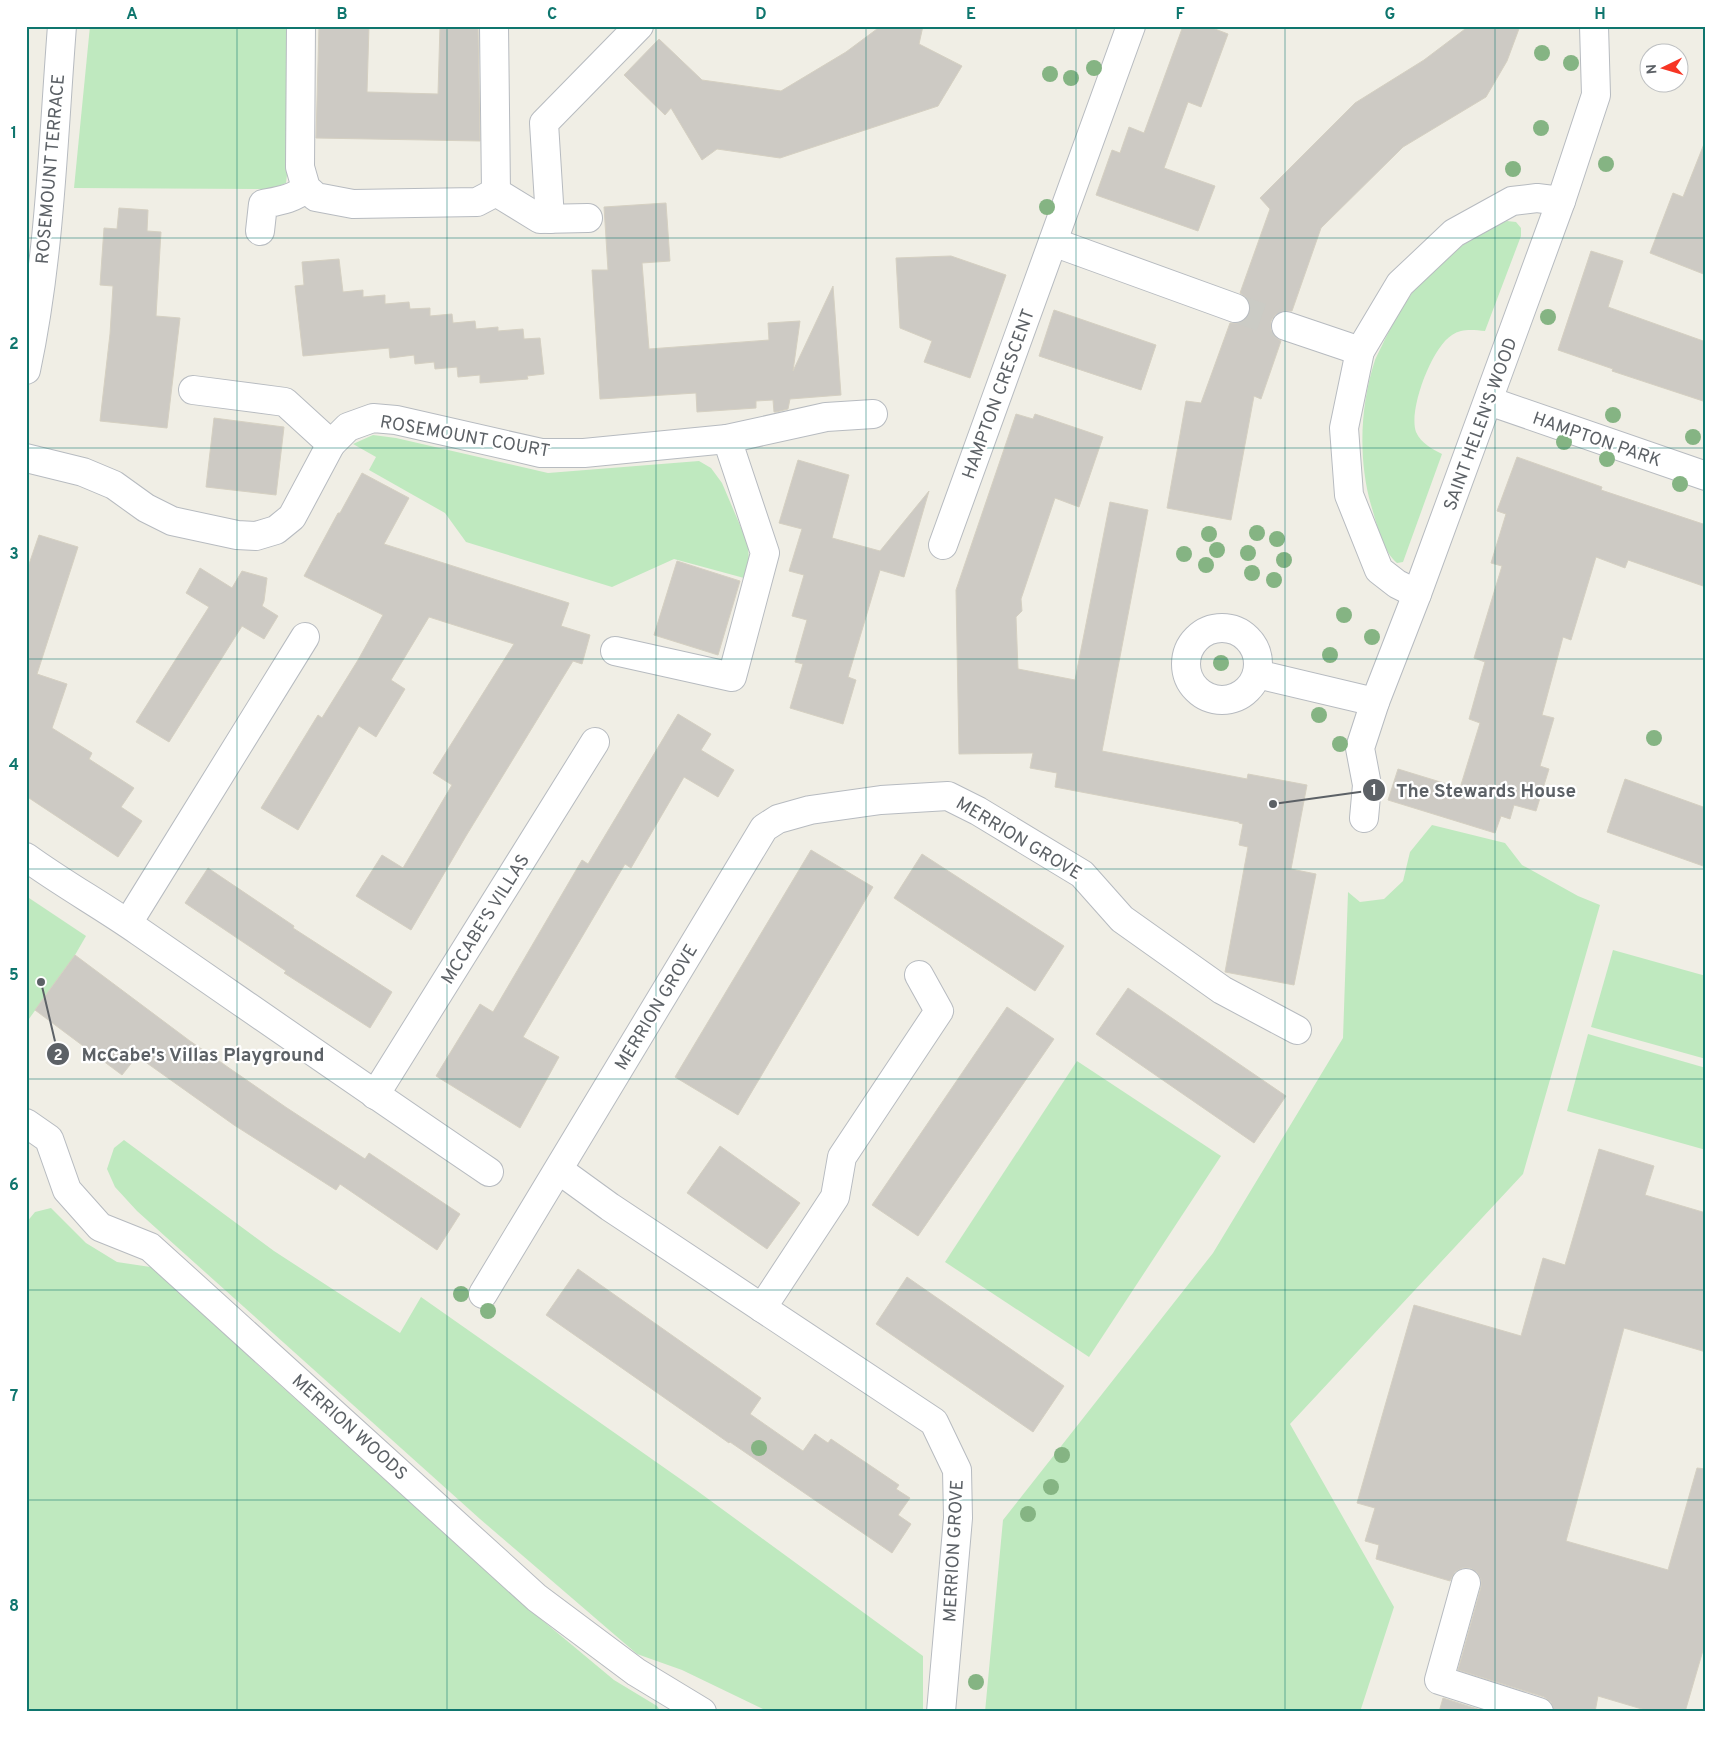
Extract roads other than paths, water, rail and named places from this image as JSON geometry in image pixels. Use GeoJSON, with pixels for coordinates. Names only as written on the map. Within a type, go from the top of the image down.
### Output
{"type":"FeatureCollection","features":[{"type":"Feature","properties":{"kind":"street","name":"ROSEMOUNT TERRACE"},"geometry":{"type":"LineString","coordinates":[[26,370],[36,326],[47,220],[62,26]]}},
{"type":"Feature","properties":{"kind":"street"},"geometry":{"type":"LineString","coordinates":[[301,26],[300,167],[306,188],[316,197],[353,204],[477,202],[496,192]]}},
{"type":"Feature","properties":{"kind":"street"},"geometry":{"type":"LineString","coordinates":[[494,26],[496,192]]}},
{"type":"Feature","properties":{"kind":"street"},"geometry":{"type":"LineString","coordinates":[[550,219],[544,124],[640,26]]}},
{"type":"Feature","properties":{"kind":"street","name":"HAMPTON CRESCENT"},"geometry":{"type":"LineString","coordinates":[[943,545],[1131,26]]}},
{"type":"Feature","properties":{"kind":"street","name":"SAINT HELEN'S WOOD"},"geometry":{"type":"LineString","coordinates":[[1364,818],[1367,785],[1360,748],[1375,702],[1489,401],[1561,201],[1596,95],[1594,26]]}},
{"type":"Feature","properties":{"kind":"street"},"geometry":{"type":"LineString","coordinates":[[260,231],[263,204],[283,200],[300,193],[306,188]]}},
{"type":"Feature","properties":{"kind":"street"},"geometry":{"type":"LineString","coordinates":[[496,192],[540,219],[588,218]]}},
{"type":"Feature","properties":{"kind":"street"},"geometry":{"type":"LineString","coordinates":[[1417,594],[1397,584],[1380,570],[1349,495],[1344,428],[1360,351],[1400,284],[1454,233],[1512,201],[1537,198],[1561,201]]}},
{"type":"Feature","properties":{"kind":"street"},"geometry":{"type":"LineString","coordinates":[[1053,242],[1235,308]]}},
{"type":"Feature","properties":{"kind":"street"},"geometry":{"type":"LineString","coordinates":[[1286,326],[1360,351]]}},
{"type":"Feature","properties":{"kind":"street"},"geometry":{"type":"LineString","coordinates":[[192,390],[285,402],[331,444]]}},
{"type":"Feature","properties":{"kind":"street","name":"HAMPTON PARK"},"geometry":{"type":"LineString","coordinates":[[1489,401],[1706,476]]}},
{"type":"Feature","properties":{"kind":"street","name":"ROSEMOUNT COURT"},"geometry":{"type":"LineString","coordinates":[[26,458],[84,472],[114,485],[146,508],[172,521],[237,535],[256,536],[276,530],[292,517],[331,444],[348,427],[373,418],[396,420],[541,454],[584,453],[727,439],[826,417],[872,414]]}},
{"type":"Feature","properties":{"kind":"street"},"geometry":{"type":"LineString","coordinates":[[615,651],[732,677],[765,553],[727,439]]}},
{"type":"Feature","properties":{"kind":"street"},"geometry":{"type":"LineString","coordinates":[[128,923],[305,637]]}},
{"type":"Feature","properties":{"kind":"street"},"geometry":{"type":"LineString","coordinates":[[1257,674],[1375,702]]}},
{"type":"Feature","properties":{"kind":"street","name":"MCCABE'S VILLAS"},"geometry":{"type":"LineString","coordinates":[[375,1095],[595,742]]}},
{"type":"Feature","properties":{"kind":"street","name":"MERRION GROVE"},"geometry":{"type":"LineString","coordinates":[[483,1294],[764,828],[778,819],[810,810],[880,800],[948,796],[978,811],[1082,874],[1122,919],[1222,990],[1296,1030]]}},
{"type":"Feature","properties":{"kind":"street"},"geometry":{"type":"LineString","coordinates":[[26,857],[128,923],[489,1172]]}},
{"type":"Feature","properties":{"kind":"street"},"geometry":{"type":"LineString","coordinates":[[762,1308],[835,1197],[842,1157],[939,1011],[918,975]]}},
{"type":"Feature","properties":{"kind":"street","name":"MERRION WOODS"},"geometry":{"type":"LineString","coordinates":[[26,1123],[49,1138],[67,1190],[100,1227],[150,1247],[537,1598],[636,1672],[702,1712]]}},
{"type":"Feature","properties":{"kind":"street","name":"MERRION GROVE"},"geometry":{"type":"LineString","coordinates":[[559,1170],[618,1213],[934,1422],[957,1470],[958,1518],[941,1712]]}},
{"type":"Feature","properties":{"kind":"street"},"geometry":{"type":"LineString","coordinates":[[1466,1583],[1439,1680],[1539,1712]]}},
{"type":"Feature","properties":{"kind":"tunnel"},"geometry":{"type":"LineString","coordinates":[[1235,308],[1286,326]]}},
{"type":"Feature","properties":{"kind":"place","name":"The Stewards House"},"geometry":{"type":"Point","coordinates":[1273,804]}},
{"type":"Feature","properties":{"kind":"place","name":"McCabe's Villas Playground"},"geometry":{"type":"Point","coordinates":[41,982]}}]}
